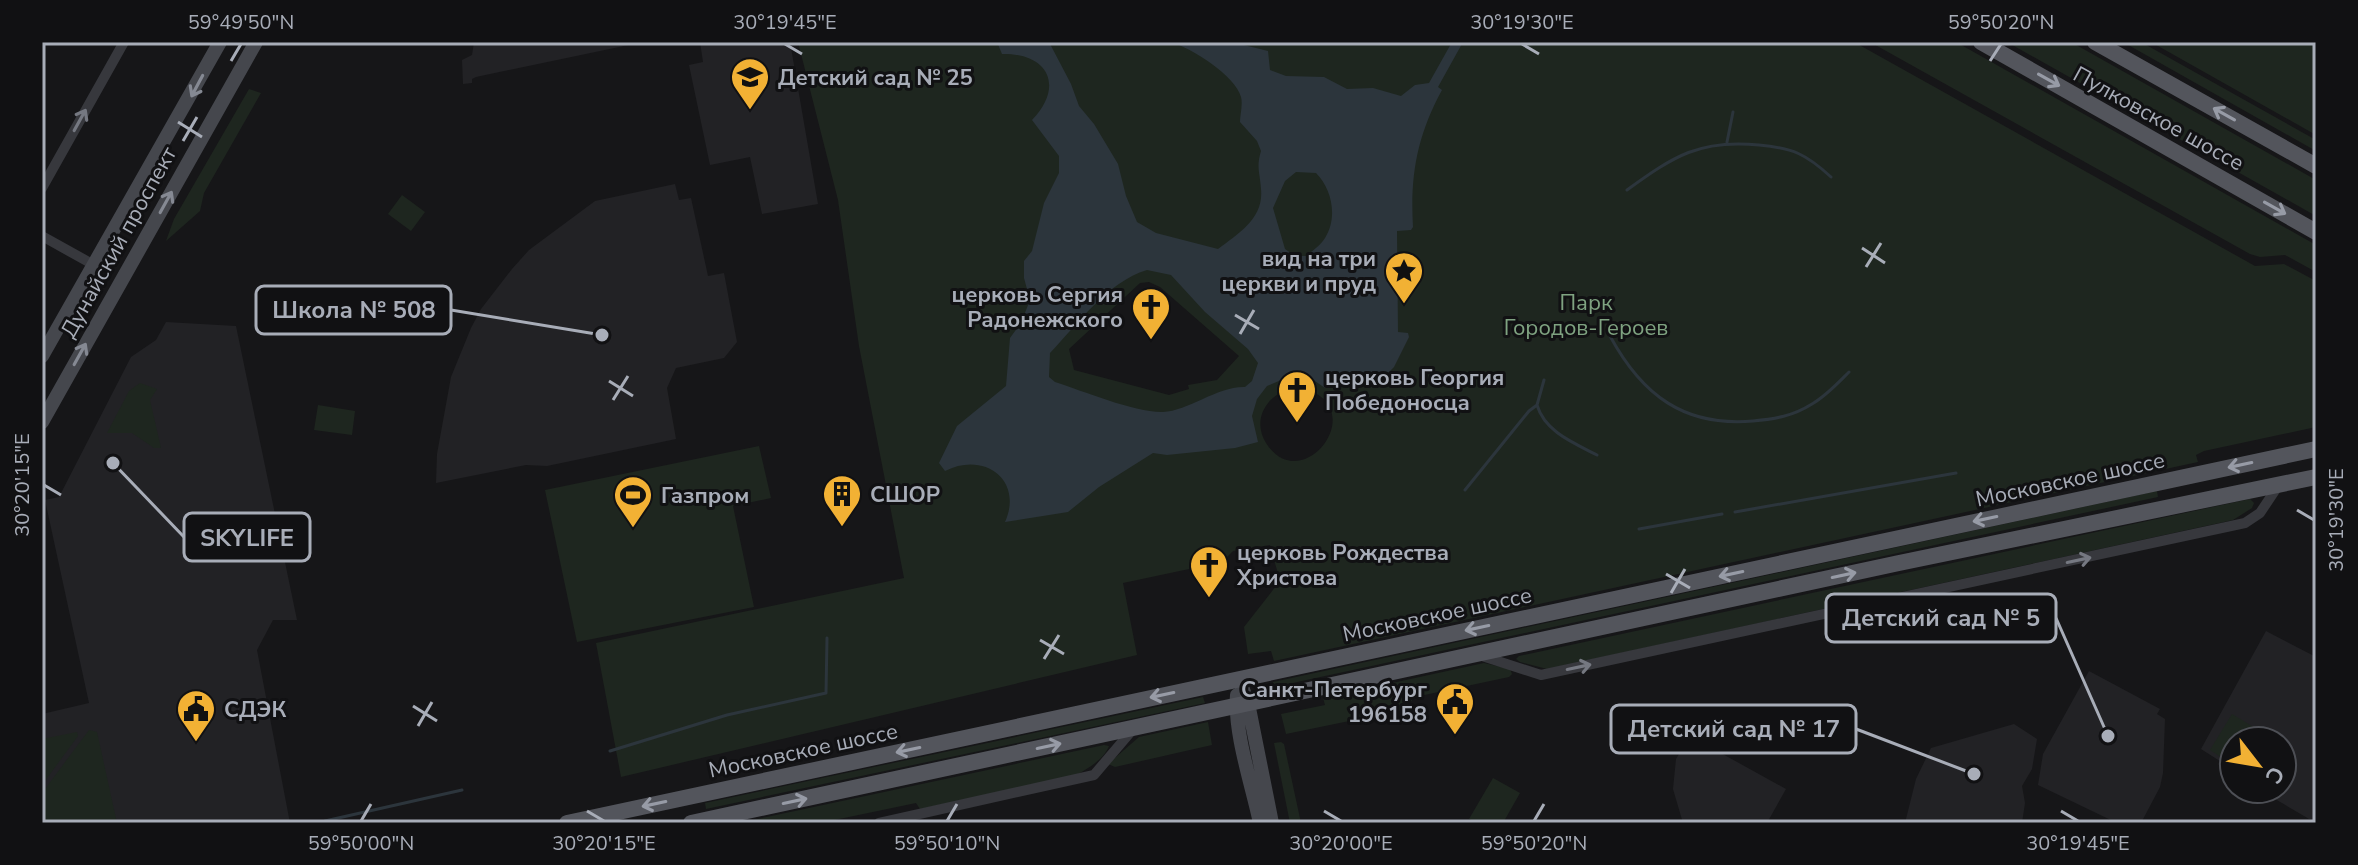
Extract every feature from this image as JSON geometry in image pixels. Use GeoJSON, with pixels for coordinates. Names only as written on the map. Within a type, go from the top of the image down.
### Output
{"type":"FeatureCollection","features":[{"type":"Feature","properties":{"kind":"main road","name":"Дунайский проспект"},"geometry":{"type":"LineString","coordinates":[[42,356],[220,42]]}},
{"type":"Feature","properties":{"kind":"main road","name":"Дунайский проспект"},"geometry":{"type":"LineString","coordinates":[[42,422],[256,42]]}},
{"type":"Feature","properties":{"kind":"main road","name":"Пулковское шоссе"},"geometry":{"type":"LineString","coordinates":[[1981,42],[2316,232]]}},
{"type":"Feature","properties":{"kind":"main road","name":"Пулковское шоссе"},"geometry":{"type":"LineString","coordinates":[[2095,42],[2316,166]]}},
{"type":"Feature","properties":{"kind":"main road"},"geometry":{"type":"LineString","coordinates":[[42,330],[59,325]]}},
{"type":"Feature","properties":{"kind":"main road","name":"Московское шоссе"},"geometry":{"type":"LineString","coordinates":[[567,823],[2316,449]]}},
{"type":"Feature","properties":{"kind":"main road"},"geometry":{"type":"LineString","coordinates":[[691,823],[2180,503],[2316,477]]}},
{"type":"Feature","properties":{"kind":"main road"},"geometry":{"type":"LineString","coordinates":[[2174,479],[2180,503]]}},
{"type":"Feature","properties":{"kind":"main road"},"geometry":{"type":"LineString","coordinates":[[1239,679],[1260,823]]}},
{"type":"Feature","properties":{"kind":"main road"},"geometry":{"type":"LineString","coordinates":[[1242,704],[1272,823]]}},
{"type":"Feature","properties":{"kind":"street"},"geometry":{"type":"LineString","coordinates":[[42,188],[124,42]]}},
{"type":"Feature","properties":{"kind":"street"},"geometry":{"type":"LineString","coordinates":[[42,236],[94,265]]}},
{"type":"Feature","properties":{"kind":"street"},"geometry":{"type":"LineString","coordinates":[[1477,654],[1541,675],[2245,523],[2260,513],[2280,483]]}},
{"type":"Feature","properties":{"kind":"street"},"geometry":{"type":"LineString","coordinates":[[879,823],[1094,775],[1135,727]]}},
{"type":"Feature","properties":{"kind":"shaded area"},"geometry":{"type":"Polygon","coordinates":[[[474,42],[643,42],[476,77],[472,83],[463,84],[462,60],[472,55],[474,42]]]}},
{"type":"Feature","properties":{"kind":"shaded area","name":"Детский сад № 25"},"geometry":{"type":"Polygon","coordinates":[[[700,42],[790,42],[818,204],[762,214],[750,157],[710,165],[689,65],[703,62],[700,42]]]}},
{"type":"Feature","properties":{"kind":"shaded area"},"geometry":{"type":"Polygon","coordinates":[[[997,42],[1049,42],[1079,106],[1094,124],[1118,164],[1137,222],[1156,233],[1218,249],[1248,224],[1258,208],[1261,199],[1261,151],[1257,141],[1240,122],[1241,97],[1230,80],[1200,56],[1171,42],[1232,42],[1268,51],[1270,70],[1286,76],[1324,77],[1347,89],[1373,88],[1401,96],[1415,85],[1429,83],[1452,42],[1463,42],[1438,87],[1442,90],[1421,140],[1414,173],[1413,227],[1411,230],[1397,231],[1398,332],[1408,333],[1409,337],[1394,367],[1380,381],[1325,388],[1312,379],[1293,375],[1267,386],[1257,399],[1252,416],[1258,442],[1235,448],[1167,455],[1153,453],[1099,487],[1068,512],[1005,522],[1009,493],[996,473],[973,464],[945,471],[939,463],[957,426],[1006,386],[1010,338],[1021,323],[1030,300],[1024,278],[1024,261],[1032,251],[1044,203],[1059,173],[1059,156],[1032,120],[1048,95],[1047,74],[1031,59],[1002,54],[997,42]],[[1296,172],[1285,181],[1273,208],[1285,249],[1295,256],[1306,256],[1325,238],[1332,212],[1326,187],[1316,173],[1296,172]],[[1147,270],[1119,284],[1082,317],[1050,353],[1049,377],[1055,382],[1109,401],[1163,412],[1183,408],[1224,390],[1245,387],[1252,381],[1258,363],[1248,349],[1205,312],[1171,275],[1147,270]]]}},
{"type":"Feature","properties":{"kind":"shaded area"},"geometry":{"type":"Polygon","coordinates":[[[675,184],[679,200],[691,198],[708,276],[724,273],[737,342],[724,358],[676,368],[667,388],[676,439],[547,466],[526,465],[436,483],[437,454],[451,377],[481,309],[512,269],[529,250],[595,201],[675,184]]]}},
{"type":"Feature","properties":{"kind":"shaded area"},"geometry":{"type":"Polygon","coordinates":[[[166,322],[236,326],[297,620],[273,620],[257,650],[290,823],[42,823],[42,714],[89,703],[45,500],[59,497],[131,357],[156,340],[166,322]]]}},
{"type":"Feature","properties":{"kind":"shaded area"},"geometry":{"type":"Polygon","coordinates":[[[2266,631],[2316,657],[2316,823],[2285,805],[2298,805],[2298,725],[2218,725],[2218,760],[2201,749],[2266,631]]]}},
{"type":"Feature","properties":{"kind":"shaded area"},"geometry":{"type":"Polygon","coordinates":[[[2089,671],[2160,709],[2157,714],[2165,719],[2160,787],[2141,823],[2117,823],[2038,785],[2043,754],[2089,671]]]}},
{"type":"Feature","properties":{"kind":"shaded area"},"geometry":{"type":"Polygon","coordinates":[[[2014,724],[2037,739],[2032,769],[2022,786],[2025,803],[2022,823],[1905,823],[1916,779],[1931,748],[2014,724]]]}},
{"type":"Feature","properties":{"kind":"shaded area"},"geometry":{"type":"Polygon","coordinates":[[[1690,736],[1786,789],[1767,823],[1683,823],[1673,789],[1676,759],[1690,736]]]}},
{"type":"Feature","properties":{"kind":"green space","name":"Парк Городов-Героев"},"geometry":{"type":"Polygon","coordinates":[[[798,42],[1854,42],[2255,266],[2284,264],[2316,281],[2316,427],[2204,451],[2196,455],[2198,462],[1274,661],[1271,651],[1248,654],[1244,627],[1280,581],[1270,545],[1233,551],[1222,562],[1123,583],[1137,655],[621,777],[596,643],[904,578],[859,346],[838,200],[798,42]],[[1149,282],[1140,283],[1069,349],[1074,370],[1169,395],[1189,389],[1188,385],[1217,380],[1239,356],[1160,287],[1149,282]],[[1301,388],[1281,392],[1273,398],[1262,413],[1260,423],[1266,443],[1281,458],[1297,461],[1313,455],[1325,443],[1332,428],[1332,412],[1322,398],[1301,388]]]}},
{"type":"Feature","properties":{"kind":"green space"},"geometry":{"type":"Polygon","coordinates":[[[1870,42],[1956,42],[2316,245],[2316,272],[2285,255],[2260,257],[2250,254],[1870,42]]]}},
{"type":"Feature","properties":{"kind":"green space"},"geometry":{"type":"Polygon","coordinates":[[[2007,42],[2071,42],[2316,180],[2316,216],[2007,42]]]}},
{"type":"Feature","properties":{"kind":"green space"},"geometry":{"type":"Polygon","coordinates":[[[2123,42],[2141,42],[2316,140],[2316,151],[2123,42]]]}},
{"type":"Feature","properties":{"kind":"green space"},"geometry":{"type":"Polygon","coordinates":[[[2151,42],[2316,42],[2316,135],[2151,42]]]}},
{"type":"Feature","properties":{"kind":"green space"},"geometry":{"type":"Polygon","coordinates":[[[249,89],[261,93],[204,193],[200,211],[166,241],[174,219],[249,89]]]}},
{"type":"Feature","properties":{"kind":"green space"},"geometry":{"type":"Polygon","coordinates":[[[402,195],[425,212],[411,231],[388,214],[402,195]]]}},
{"type":"Feature","properties":{"kind":"green space"},"geometry":{"type":"Polygon","coordinates":[[[140,383],[157,389],[150,400],[161,448],[154,448],[132,433],[107,433],[129,391],[140,383]]]}},
{"type":"Feature","properties":{"kind":"green space"},"geometry":{"type":"Polygon","coordinates":[[[318,405],[355,411],[352,435],[314,430],[318,405]]]}},
{"type":"Feature","properties":{"kind":"green space"},"geometry":{"type":"Polygon","coordinates":[[[759,446],[771,498],[733,506],[754,607],[577,642],[545,490],[759,446]]]}},
{"type":"Feature","properties":{"kind":"green space"},"geometry":{"type":"Polygon","coordinates":[[[2157,491],[2158,497],[1274,687],[1273,682],[2157,491]]]}},
{"type":"Feature","properties":{"kind":"green space"},"geometry":{"type":"Polygon","coordinates":[[[2250,499],[2254,503],[2252,508],[2233,520],[1547,669],[1516,659],[1519,656],[2250,499]]]}},
{"type":"Feature","properties":{"kind":"green space"},"geometry":{"type":"Polygon","coordinates":[[[1484,663],[1510,669],[1512,674],[1415,697],[1403,710],[1286,734],[1281,714],[1325,705],[1323,698],[1484,663]]]}},
{"type":"Feature","properties":{"kind":"green space"},"geometry":{"type":"Polygon","coordinates":[[[1203,697],[1205,703],[706,809],[705,803],[1203,697]]]}},
{"type":"Feature","properties":{"kind":"green space"},"geometry":{"type":"Polygon","coordinates":[[[2232,714],[2250,725],[2225,725],[2232,714]]]}},
{"type":"Feature","properties":{"kind":"green space"},"geometry":{"type":"Polygon","coordinates":[[[1208,722],[1212,745],[1115,767],[1108,764],[1139,737],[1208,722]]]}},
{"type":"Feature","properties":{"kind":"green space"},"geometry":{"type":"Polygon","coordinates":[[[89,730],[97,732],[117,823],[42,823],[42,793],[89,730]]]}},
{"type":"Feature","properties":{"kind":"green space"},"geometry":{"type":"Polygon","coordinates":[[[77,732],[78,736],[42,785],[42,739],[77,732]]]}},
{"type":"Feature","properties":{"kind":"green space"},"geometry":{"type":"Polygon","coordinates":[[[2218,737],[2218,755],[2210,750],[2218,737]]]}},
{"type":"Feature","properties":{"kind":"green space"},"geometry":{"type":"Polygon","coordinates":[[[1274,743],[1284,744],[1301,823],[1290,823],[1274,743]]]}},
{"type":"Feature","properties":{"kind":"green space"},"geometry":{"type":"Polygon","coordinates":[[[1109,746],[1104,755],[1076,775],[920,809],[916,803],[820,823],[739,823],[1109,746]]]}},
{"type":"Feature","properties":{"kind":"green space"},"geometry":{"type":"Polygon","coordinates":[[[1493,778],[1520,793],[1503,823],[1477,823],[1469,819],[1493,778]]]}},
{"type":"Feature","properties":{"kind":"waterway"},"geometry":{"type":"LineString","coordinates":[[1727,142],[1733,112]]}},
{"type":"Feature","properties":{"kind":"waterway"},"geometry":{"type":"LineString","coordinates":[[1627,190],[1688,152],[1720,145],[1759,145],[1790,150],[1831,177]]}},
{"type":"Feature","properties":{"kind":"waterway"},"geometry":{"type":"LineString","coordinates":[[1610,336],[1636,375],[1651,390],[1668,403],[1706,419],[1753,421],[1791,414],[1817,401],[1849,372]]}},
{"type":"Feature","properties":{"kind":"waterway"},"geometry":{"type":"LineString","coordinates":[[1544,380],[1537,405],[1547,423],[1561,436],[1597,455]]}},
{"type":"Feature","properties":{"kind":"waterway"},"geometry":{"type":"LineString","coordinates":[[1465,490],[1537,405]]}},
{"type":"Feature","properties":{"kind":"waterway"},"geometry":{"type":"LineString","coordinates":[[1735,512],[1956,473]]}},
{"type":"Feature","properties":{"kind":"waterway"},"geometry":{"type":"LineString","coordinates":[[1639,529],[1722,514]]}},
{"type":"Feature","properties":{"kind":"waterway"},"geometry":{"type":"LineString","coordinates":[[610,751],[727,715],[826,693],[827,638]]}},
{"type":"Feature","properties":{"kind":"waterway"},"geometry":{"type":"LineString","coordinates":[[325,821],[462,790]]}},
{"type":"Feature","properties":{"kind":"place","name":"Детский сад № 25"},"geometry":{"type":"Point","coordinates":[750,111]}},
{"type":"Feature","properties":{"kind":"place","name":"вид на три церкви и пруд"},"geometry":{"type":"Point","coordinates":[1404,305]}},
{"type":"Feature","properties":{"kind":"place","name":"Школа № 508"},"geometry":{"type":"Point","coordinates":[602,335]}},
{"type":"Feature","properties":{"kind":"place","name":"церковь Сергия Радонежского"},"geometry":{"type":"Point","coordinates":[1151,341]}},
{"type":"Feature","properties":{"kind":"place","name":"церковь Георгия Победоносца"},"geometry":{"type":"Point","coordinates":[1297,424]}},
{"type":"Feature","properties":{"kind":"place","name":"SKYLIFE"},"geometry":{"type":"Point","coordinates":[113,463]}},
{"type":"Feature","properties":{"kind":"place","name":"СШОР"},"geometry":{"type":"Point","coordinates":[842,528]}},
{"type":"Feature","properties":{"kind":"place","name":"Газпром"},"geometry":{"type":"Point","coordinates":[633,529]}},
{"type":"Feature","properties":{"kind":"place","name":"церковь Рождества Христова"},"geometry":{"type":"Point","coordinates":[1209,599]}},
{"type":"Feature","properties":{"kind":"place","name":"Санкт-Петербург 196158"},"geometry":{"type":"Point","coordinates":[1455,736]}},
{"type":"Feature","properties":{"kind":"place","name":"Детский сад № 5"},"geometry":{"type":"Point","coordinates":[2108,736]}},
{"type":"Feature","properties":{"kind":"place","name":"СДЭК"},"geometry":{"type":"Point","coordinates":[196,743]}},
{"type":"Feature","properties":{"kind":"place","name":"Детский сад № 17"},"geometry":{"type":"Point","coordinates":[1974,774]}}]}
